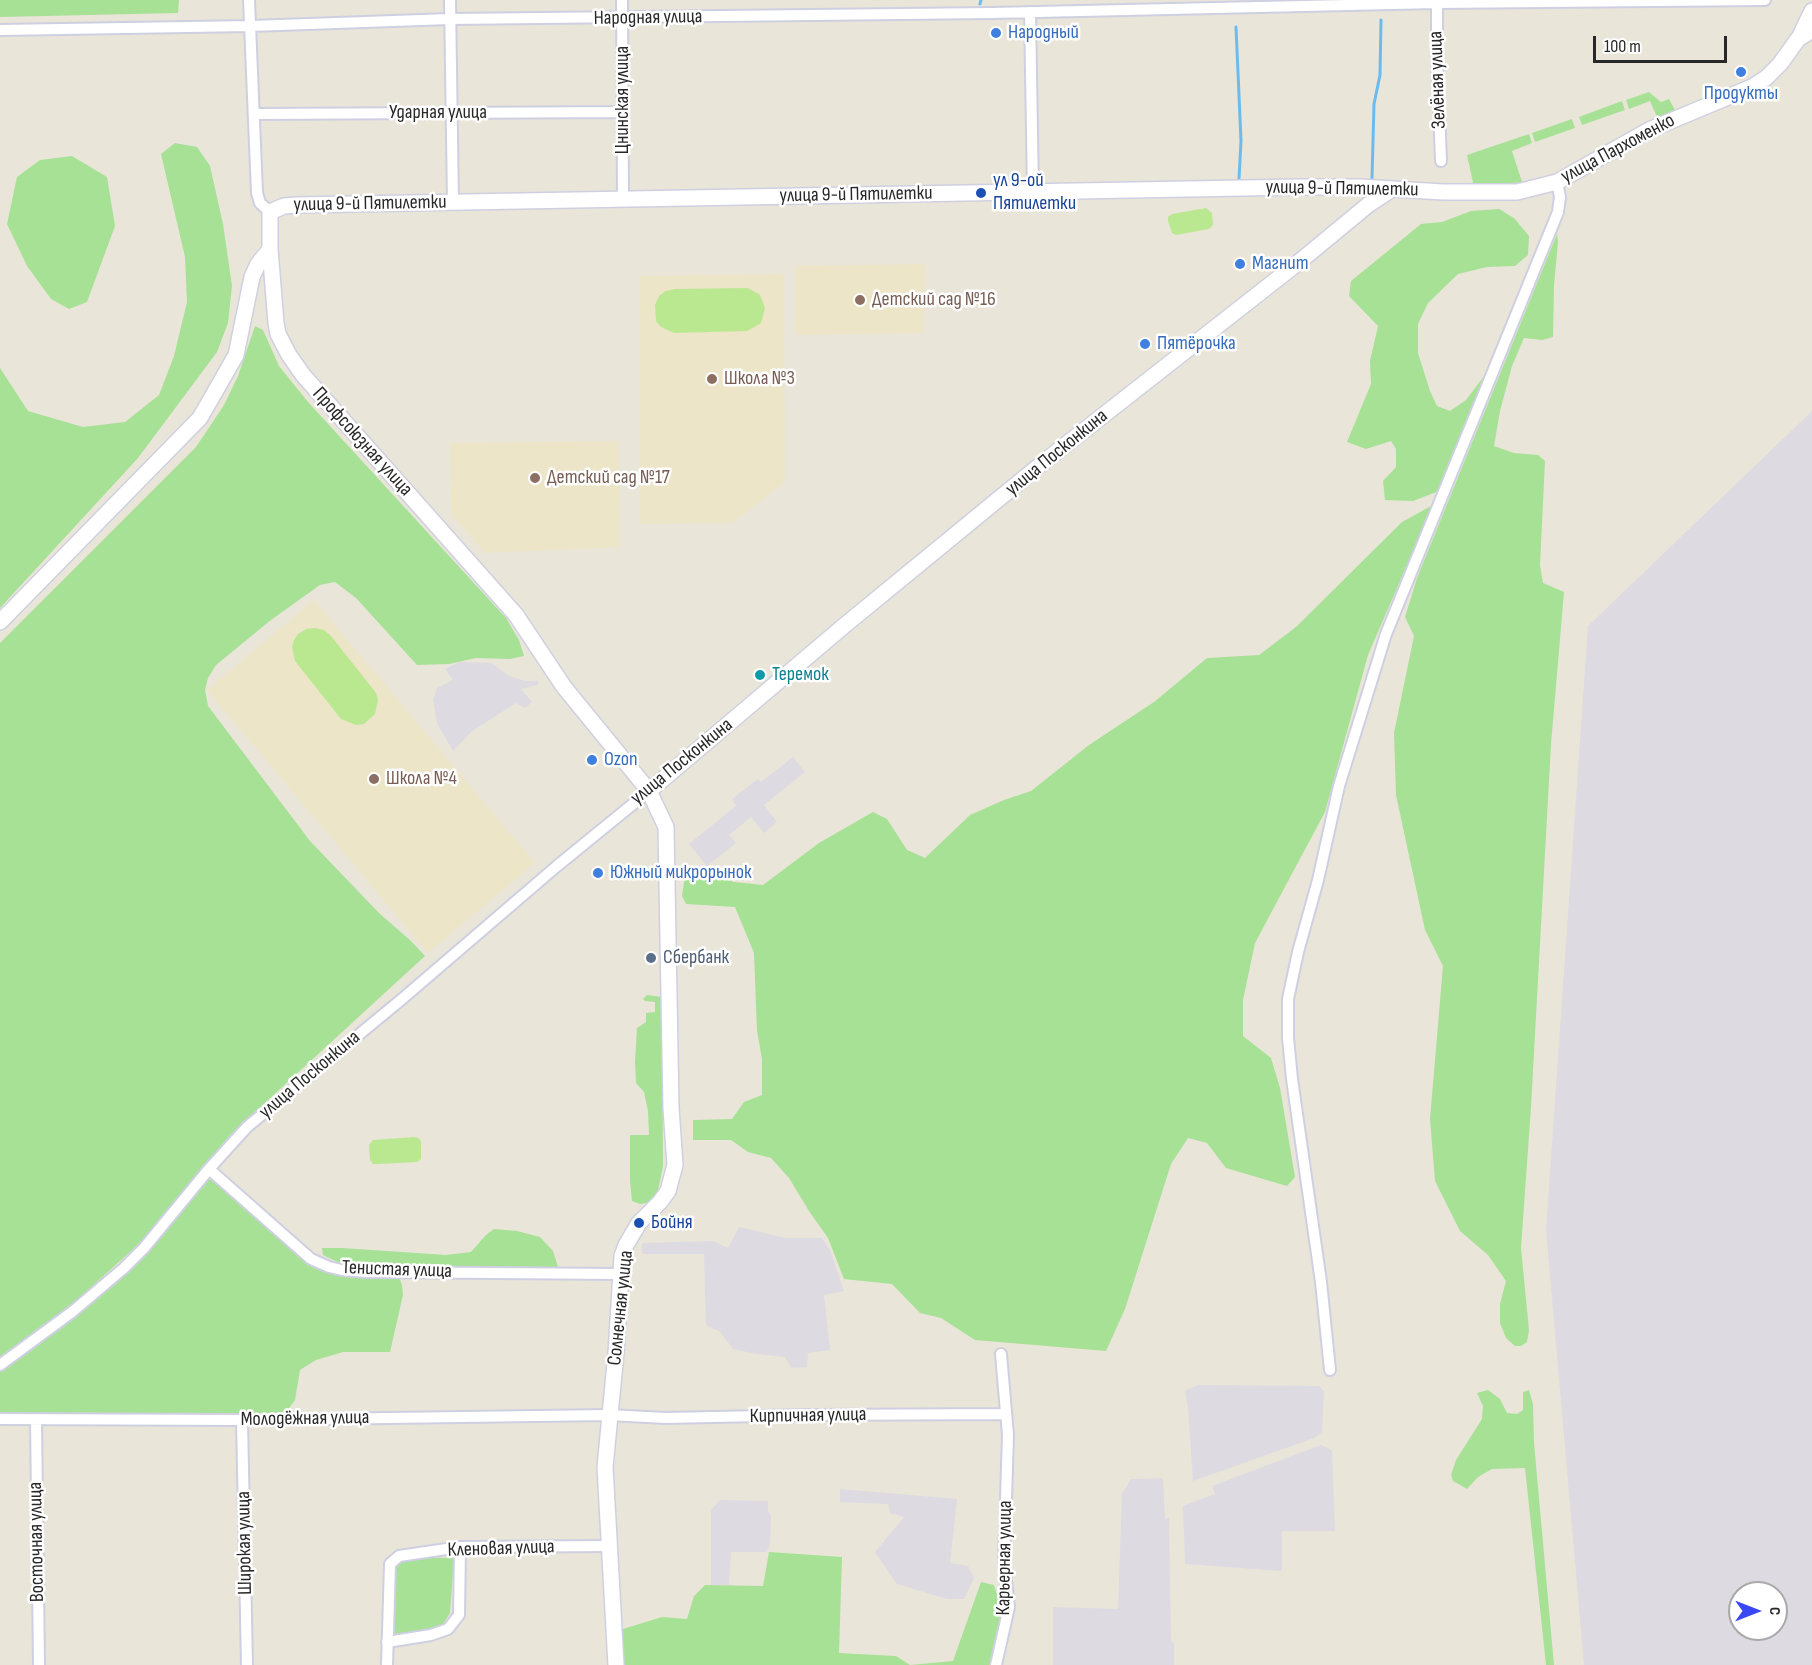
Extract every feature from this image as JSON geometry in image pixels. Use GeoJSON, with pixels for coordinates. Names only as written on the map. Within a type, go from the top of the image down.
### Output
{"type":"FeatureCollection","features":[{"type":"Feature","properties":{"kind":"street","name":"Профсоюзная улица"},"geometry":{"type":"LineString","coordinates":[[249,0],[257,193],[260,203],[270,212],[270,249],[278,334],[284,348],[303,375],[516,615],[560,682],[649,791]]}},
{"type":"Feature","properties":{"kind":"street"},"geometry":{"type":"LineString","coordinates":[[450,0],[453,203]]}},
{"type":"Feature","properties":{"kind":"street","name":"Цнинская улица"},"geometry":{"type":"LineString","coordinates":[[621,0],[623,199]]}},
{"type":"Feature","properties":{"kind":"street"},"geometry":{"type":"LineString","coordinates":[[992,0],[992,13]]}},
{"type":"Feature","properties":{"kind":"street","name":"Народная улица"},"geometry":{"type":"LineString","coordinates":[[0,30],[251,26],[450,19],[992,13],[1437,2],[1765,0]]}},
{"type":"Feature","properties":{"kind":"street","name":"Зелёная улица"},"geometry":{"type":"LineString","coordinates":[[1437,2],[1441,160]]}},
{"type":"Feature","properties":{"kind":"street"},"geometry":{"type":"LineString","coordinates":[[1798,39],[1812,11]]}},
{"type":"Feature","properties":{"kind":"street"},"geometry":{"type":"LineString","coordinates":[[1030,12],[1033,192]]}},
{"type":"Feature","properties":{"kind":"street"},"geometry":{"type":"LineString","coordinates":[[1798,39],[1812,30]]}},
{"type":"Feature","properties":{"kind":"street","name":"улица Пархоменко"},"geometry":{"type":"LineString","coordinates":[[1443,192],[1517,192],[1557,182],[1649,130],[1752,87],[1766,78],[1780,64],[1798,39]]}},
{"type":"Feature","properties":{"kind":"street","name":"Ударная улица"},"geometry":{"type":"LineString","coordinates":[[254,114],[622,112]]}},
{"type":"Feature","properties":{"kind":"street"},"geometry":{"type":"LineString","coordinates":[[1330,1370],[1321,1282],[1292,1079],[1288,1038],[1288,999],[1339,786],[1386,634],[1558,212],[1560,197],[1557,182]]}},
{"type":"Feature","properties":{"kind":"street","name":"улица 9-й Пятилетки"},"geometry":{"type":"LineString","coordinates":[[270,212],[284,206],[297,205],[1299,187],[1443,192]]}},
{"type":"Feature","properties":{"kind":"street","name":"улица Посконкина"},"geometry":{"type":"LineString","coordinates":[[0,1365],[72,1312],[124,1268],[144,1248],[247,1127],[845,625],[1045,461],[1202,339],[1368,205],[1392,189]]}},
{"type":"Feature","properties":{"kind":"street"},"geometry":{"type":"LineString","coordinates":[[0,622],[200,418],[236,355],[252,277],[258,264],[270,249]]}},
{"type":"Feature","properties":{"kind":"street","name":"Солнечная улица"},"geometry":{"type":"LineString","coordinates":[[616,1665],[605,1467],[616,1353],[620,1274],[626,1245],[639,1223],[664,1197],[675,1165],[671,1108],[666,827],[649,791]]}},
{"type":"Feature","properties":{"kind":"street","name":"Тенистая улица"},"geometry":{"type":"LineString","coordinates":[[209,1169],[311,1259],[329,1267],[366,1272],[620,1274]]}},
{"type":"Feature","properties":{"kind":"street","name":"Карьерная улица"},"geometry":{"type":"LineString","coordinates":[[996,1665],[1009,1607],[1004,1562],[1008,1435],[1001,1354]]}},
{"type":"Feature","properties":{"kind":"street","name":"Кирпичная улица"},"geometry":{"type":"LineString","coordinates":[[609,1415],[665,1419],[810,1415],[1006,1414]]}},
{"type":"Feature","properties":{"kind":"street","name":"Молодёжная улица"},"geometry":{"type":"LineString","coordinates":[[0,1419],[242,1420],[609,1415]]}},
{"type":"Feature","properties":{"kind":"street","name":"Восточная улица"},"geometry":{"type":"LineString","coordinates":[[36,1419],[39,1665]]}},
{"type":"Feature","properties":{"kind":"street","name":"Широкая улица"},"geometry":{"type":"LineString","coordinates":[[242,1420],[247,1665]]}},
{"type":"Feature","properties":{"kind":"street","name":"Кленовая улица"},"geometry":{"type":"LineString","coordinates":[[387,1665],[390,1564],[399,1556],[460,1547],[609,1546]]}},
{"type":"Feature","properties":{"kind":"street"},"geometry":{"type":"LineString","coordinates":[[387,1642],[432,1635],[448,1629],[459,1615],[460,1547]]}},
{"type":"Feature","properties":{"kind":"shaded area","name":"Детский сад №16"},"geometry":{"type":"Polygon","coordinates":[[[925,264],[924,333],[795,335],[795,266],[925,264]]]}},
{"type":"Feature","properties":{"kind":"shaded area","name":"Школа №3"},"geometry":{"type":"Polygon","coordinates":[[[784,274],[785,482],[732,523],[640,524],[640,276],[784,274]]]}},
{"type":"Feature","properties":{"kind":"shaded area"},"geometry":{"type":"Polygon","coordinates":[[[1812,411],[1812,1665],[1584,1665],[1546,1230],[1588,626],[1812,411]]]}},
{"type":"Feature","properties":{"kind":"shaded area","name":"Детский сад №17"},"geometry":{"type":"Polygon","coordinates":[[[618,441],[620,547],[485,553],[451,514],[450,443],[618,441]]]}},
{"type":"Feature","properties":{"kind":"shaded area","name":"Школа №4"},"geometry":{"type":"Polygon","coordinates":[[[314,600],[535,863],[428,953],[207,690],[314,600]]]}},
{"type":"Feature","properties":{"kind":"shaded area"},"geometry":{"type":"Polygon","coordinates":[[[460,662],[491,663],[509,676],[525,681],[538,681],[538,685],[521,689],[532,702],[525,708],[516,703],[471,732],[453,751],[437,723],[433,700],[437,688],[453,680],[445,669],[460,662]]]}},
{"type":"Feature","properties":{"kind":"shaded area"},"geometry":{"type":"Polygon","coordinates":[[[793,757],[805,772],[764,805],[777,822],[764,833],[751,817],[729,835],[736,843],[707,866],[689,844],[736,806],[732,799],[758,779],[761,782],[793,757]]]}},
{"type":"Feature","properties":{"kind":"shaded area"},"geometry":{"type":"Polygon","coordinates":[[[739,1227],[786,1238],[822,1238],[830,1250],[844,1291],[824,1295],[830,1350],[808,1353],[807,1367],[791,1368],[785,1357],[733,1349],[720,1332],[706,1325],[704,1254],[642,1254],[642,1243],[714,1241],[728,1248],[739,1227]]]}},
{"type":"Feature","properties":{"kind":"shaded area"},"geometry":{"type":"Polygon","coordinates":[[[1198,1385],[1319,1386],[1324,1391],[1322,1432],[1314,1438],[1193,1481],[1185,1391],[1198,1385]]]}},
{"type":"Feature","properties":{"kind":"shaded area"},"geometry":{"type":"Polygon","coordinates":[[[1321,1445],[1332,1450],[1335,1531],[1282,1531],[1282,1571],[1185,1564],[1183,1506],[1215,1494],[1212,1486],[1321,1445]]]}},
{"type":"Feature","properties":{"kind":"shaded area"},"geometry":{"type":"Polygon","coordinates":[[[1163,1478],[1165,1518],[1169,1518],[1171,1642],[1174,1643],[1174,1665],[1053,1665],[1053,1607],[1118,1609],[1122,1494],[1131,1479],[1163,1478]]]}},
{"type":"Feature","properties":{"kind":"shaded area"},"geometry":{"type":"Polygon","coordinates":[[[840,1489],[957,1499],[950,1563],[968,1566],[974,1578],[964,1599],[947,1599],[897,1584],[875,1552],[904,1517],[890,1513],[888,1504],[840,1502],[840,1489]]]}},
{"type":"Feature","properties":{"kind":"shaded area"},"geometry":{"type":"Polygon","coordinates":[[[720,1500],[768,1501],[768,1511],[771,1515],[770,1544],[767,1552],[731,1552],[729,1585],[711,1585],[711,1510],[720,1500]]]}},
{"type":"Feature","properties":{"kind":"green space"},"geometry":{"type":"Polygon","coordinates":[[[0,0],[179,0],[178,13],[0,17],[0,0]]]}},
{"type":"Feature","properties":{"kind":"green space"},"geometry":{"type":"Polygon","coordinates":[[[1649,92],[1661,102],[1669,99],[1676,112],[1658,119],[1650,101],[1629,109],[1626,100],[1649,92]]]}},
{"type":"Feature","properties":{"kind":"green space"},"geometry":{"type":"Polygon","coordinates":[[[1622,101],[1625,110],[1582,125],[1579,117],[1622,101]]]}},
{"type":"Feature","properties":{"kind":"green space"},"geometry":{"type":"Polygon","coordinates":[[[1572,119],[1575,128],[1535,142],[1532,133],[1572,119]]]}},
{"type":"Feature","properties":{"kind":"green space"},"geometry":{"type":"Polygon","coordinates":[[[1529,134],[1532,143],[1512,151],[1522,182],[1474,187],[1467,155],[1529,134]]]}},
{"type":"Feature","properties":{"kind":"green space"},"geometry":{"type":"Polygon","coordinates":[[[175,143],[197,147],[210,166],[223,224],[232,286],[228,323],[217,352],[138,458],[0,608],[0,368],[28,411],[83,427],[125,422],[159,395],[174,356],[187,302],[185,257],[161,154],[175,143]]]}},
{"type":"Feature","properties":{"kind":"green space"},"geometry":{"type":"Polygon","coordinates":[[[72,156],[107,177],[115,226],[87,302],[69,309],[51,299],[27,266],[7,224],[17,177],[40,160],[72,156]]]}},
{"type":"Feature","properties":{"kind":"green space"},"geometry":{"type":"Polygon","coordinates":[[[1206,208],[1212,213],[1213,225],[1209,229],[1176,235],[1172,233],[1168,217],[1172,214],[1206,208]]]}},
{"type":"Feature","properties":{"kind":"green space"},"geometry":{"type":"Polygon","coordinates":[[[1499,209],[1514,218],[1529,236],[1528,255],[1515,266],[1487,267],[1458,274],[1428,303],[1418,324],[1418,353],[1437,406],[1450,411],[1466,400],[1491,367],[1439,491],[1413,501],[1385,500],[1383,481],[1396,467],[1396,449],[1391,441],[1366,449],[1347,442],[1371,384],[1370,361],[1378,326],[1349,296],[1351,281],[1421,224],[1442,222],[1471,211],[1499,209]]]}},
{"type":"Feature","properties":{"kind":"green space"},"geometry":{"type":"Polygon","coordinates":[[[1557,234],[1553,337],[1542,340],[1524,338],[1512,366],[1500,411],[1494,446],[1514,453],[1538,455],[1545,461],[1540,565],[1543,583],[1564,592],[1551,744],[1521,1248],[1529,1330],[1527,1342],[1521,1346],[1515,1346],[1506,1338],[1500,1323],[1500,1304],[1506,1281],[1488,1255],[1460,1231],[1435,1181],[1430,1119],[1443,966],[1425,930],[1396,795],[1394,733],[1414,636],[1405,617],[1417,578],[1557,234]]]}},
{"type":"Feature","properties":{"kind":"green space"},"geometry":{"type":"Polygon","coordinates":[[[748,288],[760,295],[765,308],[761,323],[747,331],[674,333],[661,327],[656,321],[655,305],[659,296],[666,291],[748,288]]]}},
{"type":"Feature","properties":{"kind":"green space"},"geometry":{"type":"Polygon","coordinates":[[[255,326],[263,330],[279,366],[308,402],[506,618],[519,640],[524,656],[510,659],[476,658],[449,664],[417,665],[356,598],[335,582],[320,585],[271,620],[216,665],[208,678],[205,690],[208,706],[310,841],[379,913],[425,956],[230,1135],[142,1241],[77,1300],[0,1358],[0,643],[196,447],[224,405],[238,376],[255,326]]]}},
{"type":"Feature","properties":{"kind":"green space"},"geometry":{"type":"Polygon","coordinates":[[[1433,505],[1368,655],[1325,812],[1255,943],[1243,1000],[1243,1036],[1271,1058],[1280,1088],[1295,1177],[1287,1186],[1226,1168],[1207,1143],[1188,1138],[1171,1164],[1125,1309],[1106,1351],[975,1340],[941,1318],[920,1313],[892,1284],[844,1279],[828,1238],[789,1178],[771,1158],[748,1152],[731,1140],[693,1140],[693,1120],[732,1119],[744,1102],[762,1095],[762,1059],[757,1031],[754,953],[735,907],[686,904],[682,896],[686,870],[701,869],[734,882],[763,885],[819,843],[873,812],[887,819],[907,850],[925,858],[970,815],[1031,791],[1089,745],[1154,702],[1207,658],[1259,655],[1296,627],[1402,522],[1433,505]]]}},
{"type":"Feature","properties":{"kind":"green space"},"geometry":{"type":"Polygon","coordinates":[[[306,629],[324,630],[331,636],[376,693],[378,700],[375,714],[364,724],[356,725],[341,719],[295,661],[292,647],[294,640],[306,629]]]}},
{"type":"Feature","properties":{"kind":"green space"},"geometry":{"type":"Polygon","coordinates":[[[647,995],[662,997],[663,1166],[657,1195],[651,1202],[640,1204],[632,1201],[630,1135],[649,1135],[648,1111],[644,1092],[636,1083],[635,1062],[637,1028],[646,1022],[646,1013],[655,1012],[655,1002],[643,999],[647,995]]]}},
{"type":"Feature","properties":{"kind":"green space"},"geometry":{"type":"Polygon","coordinates":[[[419,1138],[421,1142],[421,1159],[417,1162],[373,1164],[370,1160],[369,1145],[373,1140],[419,1138]]]}},
{"type":"Feature","properties":{"kind":"green space"},"geometry":{"type":"Polygon","coordinates":[[[213,1173],[320,1264],[397,1272],[403,1295],[390,1352],[343,1352],[316,1360],[300,1370],[295,1400],[287,1411],[267,1415],[0,1415],[0,1371],[78,1314],[127,1271],[213,1173]]]}},
{"type":"Feature","properties":{"kind":"green space"},"geometry":{"type":"Polygon","coordinates":[[[494,1229],[517,1231],[540,1237],[553,1251],[558,1267],[554,1270],[430,1269],[344,1265],[323,1255],[322,1248],[446,1255],[471,1252],[494,1229]]]}},
{"type":"Feature","properties":{"kind":"green space"},"geometry":{"type":"Polygon","coordinates":[[[1488,1390],[1500,1399],[1507,1413],[1517,1414],[1523,1410],[1523,1392],[1529,1390],[1533,1404],[1534,1443],[1554,1665],[1546,1665],[1525,1468],[1492,1469],[1478,1477],[1467,1489],[1453,1481],[1451,1475],[1456,1460],[1482,1419],[1483,1406],[1477,1393],[1488,1390]]]}},
{"type":"Feature","properties":{"kind":"green space"},"geometry":{"type":"Polygon","coordinates":[[[769,1552],[842,1557],[839,1653],[896,1656],[910,1665],[623,1665],[623,1629],[662,1617],[687,1619],[694,1596],[705,1585],[763,1586],[769,1552]]]}},
{"type":"Feature","properties":{"kind":"green space"},"geometry":{"type":"Polygon","coordinates":[[[407,1557],[454,1558],[450,1613],[442,1626],[402,1635],[395,1634],[391,1629],[394,1566],[398,1560],[407,1557]]]}},
{"type":"Feature","properties":{"kind":"green space"},"geometry":{"type":"Polygon","coordinates":[[[981,1582],[994,1585],[1002,1612],[992,1665],[910,1665],[953,1661],[981,1582]]]}},
{"type":"Feature","properties":{"kind":"waterway"},"geometry":{"type":"LineString","coordinates":[[980,4],[981,0]]}},
{"type":"Feature","properties":{"kind":"waterway"},"geometry":{"type":"LineString","coordinates":[[1372,178],[1374,104],[1380,75],[1381,20]]}},
{"type":"Feature","properties":{"kind":"waterway"},"geometry":{"type":"LineString","coordinates":[[1236,27],[1241,141],[1239,179]]}},
{"type":"Feature","properties":{"kind":"place","name":"Народный"},"geometry":{"type":"Point","coordinates":[996,33]}},
{"type":"Feature","properties":{"kind":"place","name":"Продукты"},"geometry":{"type":"Point","coordinates":[1741,72]}},
{"type":"Feature","properties":{"kind":"place","name":"ул 9-ой Пятилетки"},"geometry":{"type":"Point","coordinates":[981,193]}},
{"type":"Feature","properties":{"kind":"place","name":"Магнит"},"geometry":{"type":"Point","coordinates":[1240,264]}},
{"type":"Feature","properties":{"kind":"place","name":"Детский сад №16"},"geometry":{"type":"Point","coordinates":[860,300]}},
{"type":"Feature","properties":{"kind":"place","name":"Пятёрочка"},"geometry":{"type":"Point","coordinates":[1145,344]}},
{"type":"Feature","properties":{"kind":"place","name":"Школа №3"},"geometry":{"type":"Point","coordinates":[712,379]}},
{"type":"Feature","properties":{"kind":"place","name":"Детский сад №17"},"geometry":{"type":"Point","coordinates":[535,478]}},
{"type":"Feature","properties":{"kind":"place","name":"Теремок"},"geometry":{"type":"Point","coordinates":[760,675]}},
{"type":"Feature","properties":{"kind":"place","name":"Ozon"},"geometry":{"type":"Point","coordinates":[592,760]}},
{"type":"Feature","properties":{"kind":"place","name":"Школа №4"},"geometry":{"type":"Point","coordinates":[374,779]}},
{"type":"Feature","properties":{"kind":"place","name":"Южный микрорынок"},"geometry":{"type":"Point","coordinates":[598,873]}},
{"type":"Feature","properties":{"kind":"place","name":"Сбербанк"},"geometry":{"type":"Point","coordinates":[651,958]}},
{"type":"Feature","properties":{"kind":"place","name":"Бойня"},"geometry":{"type":"Point","coordinates":[639,1223]}}]}
